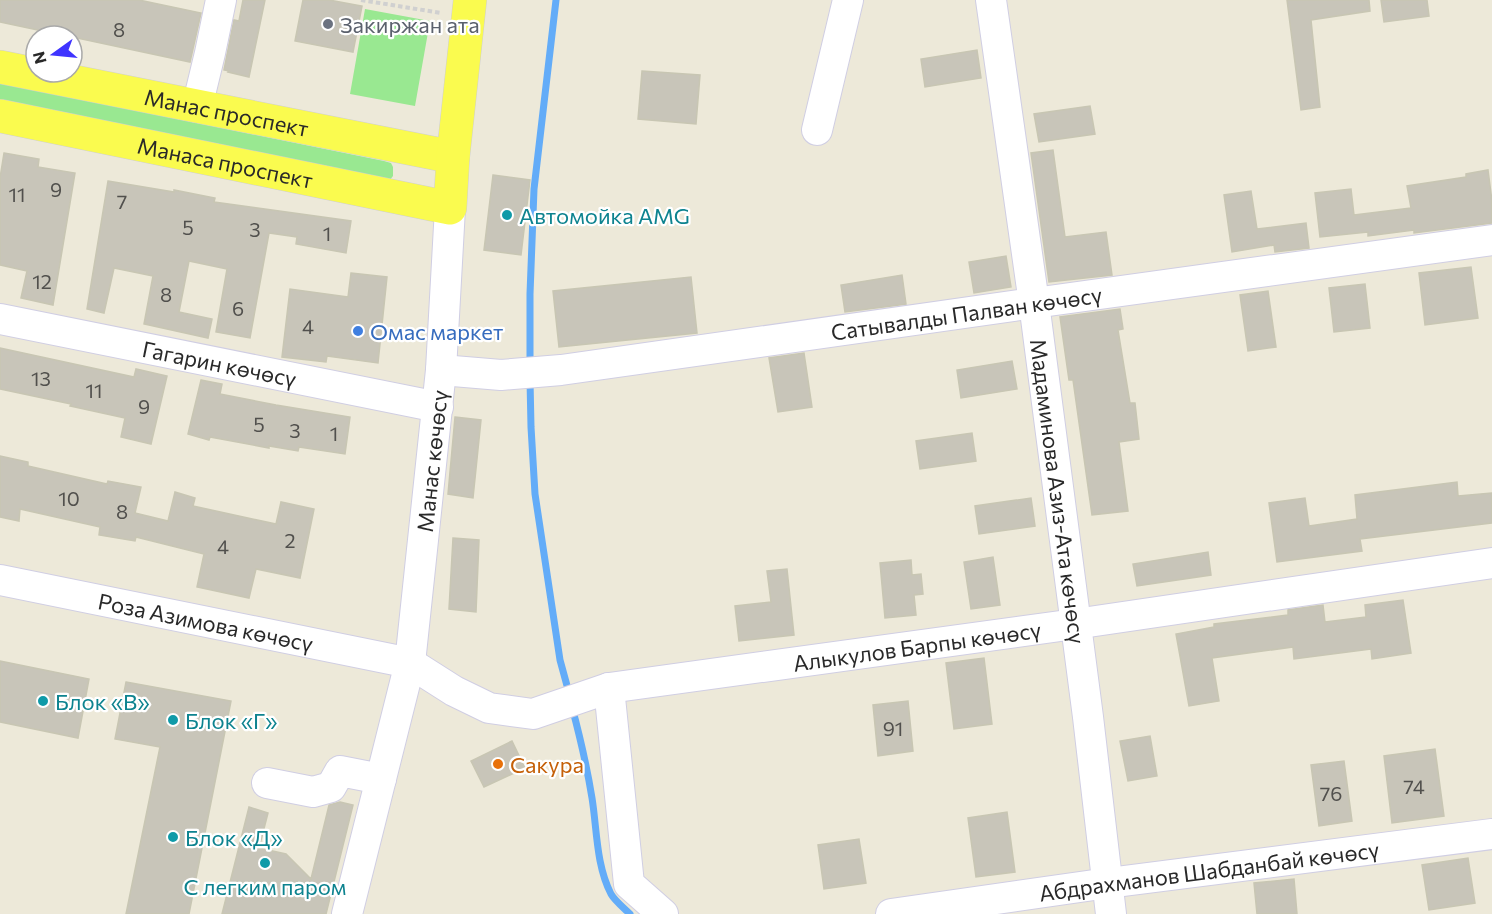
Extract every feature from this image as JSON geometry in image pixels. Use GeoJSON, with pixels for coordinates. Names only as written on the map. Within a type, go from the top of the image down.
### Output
{"type":"FeatureCollection","features":[{"type":"Feature","properties":{"kind":"main road","name":"Манас көчөсү"},"geometry":{"type":"LineString","coordinates":[[450,208],[453,157],[469,9]]}},
{"type":"Feature","properties":{"kind":"main road","name":"Манас проспект"},"geometry":{"type":"LineString","coordinates":[[0,67],[453,157]]}},
{"type":"Feature","properties":{"kind":"main road","name":"Манаса проспект"},"geometry":{"type":"LineString","coordinates":[[0,116],[450,208]]}},
{"type":"Feature","properties":{"kind":"street"},"geometry":{"type":"LineString","coordinates":[[197,107],[221,0]]}},
{"type":"Feature","properties":{"kind":"street"},"geometry":{"type":"LineString","coordinates":[[817,130],[848,0]]}},
{"type":"Feature","properties":{"kind":"street","name":"Мадаминова Азиз-Ата көчөсү"},"geometry":{"type":"LineString","coordinates":[[998,1],[1111,914]]}},
{"type":"Feature","properties":{"kind":"street","name":"Манас көчөсү"},"geometry":{"type":"LineString","coordinates":[[347,914],[410,663],[438,407],[450,208]]}},
{"type":"Feature","properties":{"kind":"street","name":"Сатывалды Палван көчөсү"},"geometry":{"type":"LineString","coordinates":[[441,370],[501,375],[561,370],[1492,240]]}},
{"type":"Feature","properties":{"kind":"street","name":"Гагарин көчөсү"},"geometry":{"type":"LineString","coordinates":[[0,319],[438,407]]}},
{"type":"Feature","properties":{"kind":"street","name":"Алыкулов Барпы көчөсү"},"geometry":{"type":"LineString","coordinates":[[410,663],[454,691],[489,708],[533,714],[601,691],[1492,563]]}},
{"type":"Feature","properties":{"kind":"street","name":"Роза Азимова көчөсү"},"geometry":{"type":"LineString","coordinates":[[0,580],[410,663]]}},
{"type":"Feature","properties":{"kind":"street"},"geometry":{"type":"LineString","coordinates":[[601,691],[629,884],[663,914]]}},
{"type":"Feature","properties":{"kind":"street"},"geometry":{"type":"LineString","coordinates":[[267,783],[313,792],[331,788],[340,771],[381,778]]}},
{"type":"Feature","properties":{"kind":"street","name":"Абдрахманов Шабданбай көчөсү"},"geometry":{"type":"LineString","coordinates":[[891,914],[1108,883],[1492,834]]}},
{"type":"Feature","properties":{"kind":"path"},"geometry":{"type":"LineString","coordinates":[[361,0],[469,9]]}},
{"type":"Feature","properties":{"kind":"green space"},"geometry":{"type":"Polygon","coordinates":[[[365,9],[430,21],[415,106],[350,94],[365,9]]]}},
{"type":"Feature","properties":{"kind":"green space"},"geometry":{"type":"Polygon","coordinates":[[[0,83],[384,161],[391,163],[393,176],[389,181],[0,104],[0,83]]]}},
{"type":"Feature","properties":{"kind":"building"},"geometry":{"type":"Polygon","coordinates":[[[0,0],[139,0],[201,13],[190,62],[84,40],[84,24],[24,24],[24,27],[0,22],[0,0]]]}},
{"type":"Feature","properties":{"kind":"building"},"geometry":{"type":"Polygon","coordinates":[[[243,0],[265,0],[249,77],[224,70],[234,20],[239,21],[243,0]]]}},
{"type":"Feature","properties":{"kind":"building","name":"Закиржан ата"},"geometry":{"type":"Polygon","coordinates":[[[303,0],[329,0],[362,6],[353,52],[295,41],[303,0]]]}},
{"type":"Feature","properties":{"kind":"building"},"geometry":{"type":"Polygon","coordinates":[[[1287,0],[1369,0],[1370,11],[1311,20],[1320,107],[1301,110],[1287,0]]]}},
{"type":"Feature","properties":{"kind":"building"},"geometry":{"type":"Polygon","coordinates":[[[1381,0],[1427,0],[1429,16],[1384,22],[1381,0]]]}},
{"type":"Feature","properties":{"kind":"building"},"geometry":{"type":"Polygon","coordinates":[[[977,50],[981,78],[925,87],[921,59],[977,50]]]}},
{"type":"Feature","properties":{"kind":"building"},"geometry":{"type":"Polygon","coordinates":[[[642,71],[700,75],[696,124],[638,119],[642,71]]]}},
{"type":"Feature","properties":{"kind":"building"},"geometry":{"type":"Polygon","coordinates":[[[1090,106],[1095,134],[1039,142],[1034,114],[1090,106]]]}},
{"type":"Feature","properties":{"kind":"building"},"geometry":{"type":"Polygon","coordinates":[[[1053,150],[1065,237],[1106,232],[1112,275],[1049,282],[1031,153],[1053,150]]]}},
{"type":"Feature","properties":{"kind":"building"},"geometry":{"type":"Polygon","coordinates":[[[4,153],[39,159],[38,167],[75,173],[53,305],[21,298],[27,271],[0,265],[0,178],[4,153]]]}},
{"type":"Feature","properties":{"kind":"building"},"geometry":{"type":"Polygon","coordinates":[[[1488,170],[1492,223],[1414,233],[1414,230],[1368,236],[1368,232],[1320,237],[1315,193],[1351,189],[1354,215],[1411,208],[1407,186],[1466,177],[1466,174],[1488,170]]]}},
{"type":"Feature","properties":{"kind":"building","name":"Автомойка AMG"},"geometry":{"type":"Polygon","coordinates":[[[493,175],[530,180],[521,255],[484,250],[493,175]]]}},
{"type":"Feature","properties":{"kind":"building"},"geometry":{"type":"Polygon","coordinates":[[[108,181],[215,198],[214,202],[351,221],[346,253],[296,244],[297,237],[269,233],[250,338],[216,332],[227,269],[189,261],[179,312],[212,319],[208,338],[144,324],[153,276],[114,268],[104,313],[87,309],[108,181]]]}},
{"type":"Feature","properties":{"kind":"building"},"geometry":{"type":"Polygon","coordinates":[[[1251,191],[1257,229],[1306,223],[1309,248],[1275,252],[1274,245],[1232,252],[1224,195],[1251,191]]]}},
{"type":"Feature","properties":{"kind":"building"},"geometry":{"type":"Polygon","coordinates":[[[1006,256],[1011,287],[974,293],[969,262],[1006,256]]]}},
{"type":"Feature","properties":{"kind":"building"},"geometry":{"type":"Polygon","coordinates":[[[1471,267],[1478,318],[1425,325],[1419,273],[1471,267]]]}},
{"type":"Feature","properties":{"kind":"building"},"geometry":{"type":"Polygon","coordinates":[[[351,273],[387,277],[378,363],[327,356],[326,362],[282,357],[290,289],[348,297],[351,273]]]}},
{"type":"Feature","properties":{"kind":"building"},"geometry":{"type":"Polygon","coordinates":[[[902,275],[906,304],[845,312],[841,285],[902,275]]]}},
{"type":"Feature","properties":{"kind":"building"},"geometry":{"type":"Polygon","coordinates":[[[691,277],[697,333],[559,347],[553,291],[691,277]]]}},
{"type":"Feature","properties":{"kind":"building"},"geometry":{"type":"Polygon","coordinates":[[[1365,284],[1370,328],[1334,332],[1329,288],[1365,284]]]}},
{"type":"Feature","properties":{"kind":"building"},"geometry":{"type":"Polygon","coordinates":[[[1268,291],[1276,347],[1248,351],[1240,295],[1268,291]]]}},
{"type":"Feature","properties":{"kind":"building"},"geometry":{"type":"Polygon","coordinates":[[[1120,309],[1123,329],[1118,330],[1130,403],[1135,403],[1139,439],[1119,442],[1128,511],[1092,515],[1073,380],[1069,380],[1060,317],[1120,309]]]}},
{"type":"Feature","properties":{"kind":"building"},"geometry":{"type":"Polygon","coordinates":[[[0,348],[134,377],[136,369],[167,376],[151,444],[121,437],[125,418],[0,389],[0,348]]]}},
{"type":"Feature","properties":{"kind":"building"},"geometry":{"type":"Polygon","coordinates":[[[804,353],[812,407],[778,412],[769,358],[804,353]]]}},
{"type":"Feature","properties":{"kind":"building"},"geometry":{"type":"Polygon","coordinates":[[[1012,361],[1017,389],[961,398],[957,370],[1012,361]]]}},
{"type":"Feature","properties":{"kind":"building"},"geometry":{"type":"Polygon","coordinates":[[[201,380],[222,384],[220,394],[350,417],[345,454],[299,447],[298,451],[269,446],[269,448],[210,437],[209,440],[188,434],[201,380]]]}},
{"type":"Feature","properties":{"kind":"building"},"geometry":{"type":"Polygon","coordinates":[[[455,417],[481,420],[473,498],[448,494],[455,417]]]}},
{"type":"Feature","properties":{"kind":"building"},"geometry":{"type":"Polygon","coordinates":[[[972,433],[976,461],[920,469],[916,441],[972,433]]]}},
{"type":"Feature","properties":{"kind":"building"},"geometry":{"type":"Polygon","coordinates":[[[0,456],[28,462],[28,466],[107,484],[108,481],[141,487],[135,513],[168,521],[175,492],[195,498],[193,506],[276,524],[281,502],[314,509],[300,578],[256,569],[249,598],[197,587],[204,554],[136,537],[135,541],[99,535],[100,527],[20,509],[19,521],[0,517],[0,456]]]}},
{"type":"Feature","properties":{"kind":"building"},"geometry":{"type":"Polygon","coordinates":[[[1457,482],[1458,496],[1492,493],[1492,523],[1360,539],[1362,551],[1277,562],[1269,503],[1305,498],[1309,526],[1357,519],[1355,495],[1457,482]]]}},
{"type":"Feature","properties":{"kind":"building"},"geometry":{"type":"Polygon","coordinates":[[[1031,498],[1035,526],[979,534],[975,506],[1031,498]]]}},
{"type":"Feature","properties":{"kind":"building"},"geometry":{"type":"Polygon","coordinates":[[[453,538],[479,540],[476,612],[449,609],[453,538]]]}},
{"type":"Feature","properties":{"kind":"building"},"geometry":{"type":"Polygon","coordinates":[[[1208,552],[1211,575],[1137,586],[1133,564],[1208,552]]]}},
{"type":"Feature","properties":{"kind":"building"},"geometry":{"type":"Polygon","coordinates":[[[993,557],[1000,605],[971,609],[964,562],[993,557]]]}},
{"type":"Feature","properties":{"kind":"building"},"geometry":{"type":"Polygon","coordinates":[[[911,560],[912,575],[921,574],[923,594],[914,595],[916,615],[885,618],[880,563],[911,560]]]}},
{"type":"Feature","properties":{"kind":"building"},"geometry":{"type":"Polygon","coordinates":[[[787,569],[794,635],[739,641],[735,606],[771,602],[767,571],[787,569]]]}},
{"type":"Feature","properties":{"kind":"building"},"geometry":{"type":"Polygon","coordinates":[[[1403,600],[1411,653],[1372,659],[1371,649],[1294,659],[1293,647],[1212,658],[1219,701],[1189,706],[1176,634],[1214,627],[1214,624],[1288,615],[1288,610],[1323,605],[1325,622],[1366,617],[1365,605],[1403,600]]]}},
{"type":"Feature","properties":{"kind":"building"},"geometry":{"type":"Polygon","coordinates":[[[984,658],[992,724],[954,729],[946,663],[984,658]]]}},
{"type":"Feature","properties":{"kind":"building","name":"Блок «В»"},"geometry":{"type":"Polygon","coordinates":[[[0,661],[89,679],[78,738],[0,722],[0,661]]]}},
{"type":"Feature","properties":{"kind":"building","name":"Блок «Д»"},"geometry":{"type":"Polygon","coordinates":[[[126,682],[231,701],[189,914],[126,914],[160,747],[115,739],[126,682]]]}},
{"type":"Feature","properties":{"kind":"building"},"geometry":{"type":"Polygon","coordinates":[[[908,701],[913,751],[878,756],[873,705],[908,701]]]}},
{"type":"Feature","properties":{"kind":"building"},"geometry":{"type":"Polygon","coordinates":[[[1150,736],[1157,776],[1128,781],[1120,741],[1150,736]]]}},
{"type":"Feature","properties":{"kind":"building","name":"Сакура"},"geometry":{"type":"Polygon","coordinates":[[[512,741],[525,768],[484,787],[471,761],[512,741]]]}},
{"type":"Feature","properties":{"kind":"building"},"geometry":{"type":"Polygon","coordinates":[[[1435,749],[1444,816],[1392,823],[1384,756],[1435,749]]]}},
{"type":"Feature","properties":{"kind":"building"},"geometry":{"type":"Polygon","coordinates":[[[1344,761],[1352,821],[1319,826],[1311,765],[1344,761]]]}},
{"type":"Feature","properties":{"kind":"building","name":"С легким паром"},"geometry":{"type":"Polygon","coordinates":[[[340,802],[353,805],[326,914],[222,914],[249,807],[268,813],[259,848],[286,854],[311,879],[329,805],[340,802]]]}},
{"type":"Feature","properties":{"kind":"building"},"geometry":{"type":"Polygon","coordinates":[[[1007,812],[1015,872],[976,877],[968,818],[1007,812]]]}},
{"type":"Feature","properties":{"kind":"building"},"geometry":{"type":"Polygon","coordinates":[[[859,839],[866,883],[824,889],[818,845],[859,839]]]}},
{"type":"Feature","properties":{"kind":"building"},"geometry":{"type":"Polygon","coordinates":[[[1468,858],[1475,903],[1429,910],[1422,865],[1468,858]]]}},
{"type":"Feature","properties":{"kind":"building"},"geometry":{"type":"Polygon","coordinates":[[[1294,879],[1297,914],[1257,914],[1254,883],[1294,879]]]}},
{"type":"Feature","properties":{"kind":"waterway"},"geometry":{"type":"LineString","coordinates":[[530,366],[534,189],[556,0]]}},
{"type":"Feature","properties":{"kind":"waterway"},"geometry":{"type":"LineString","coordinates":[[530,380],[535,494],[560,660],[569,693]]}},
{"type":"Feature","properties":{"kind":"waterway"},"geometry":{"type":"LineString","coordinates":[[572,707],[590,786],[602,871],[611,894],[630,914]]}},
{"type":"Feature","properties":{"kind":"place","name":"Закиржан ата"},"geometry":{"type":"Point","coordinates":[328,24]}},
{"type":"Feature","properties":{"kind":"place","name":"Автомойка AMG"},"geometry":{"type":"Point","coordinates":[507,215]}},
{"type":"Feature","properties":{"kind":"place","name":"Омас маркет"},"geometry":{"type":"Point","coordinates":[358,331]}},
{"type":"Feature","properties":{"kind":"place","name":"Блок «В»"},"geometry":{"type":"Point","coordinates":[43,701]}},
{"type":"Feature","properties":{"kind":"place","name":"Блок «Г»"},"geometry":{"type":"Point","coordinates":[173,720]}},
{"type":"Feature","properties":{"kind":"place","name":"Сакура"},"geometry":{"type":"Point","coordinates":[498,764]}},
{"type":"Feature","properties":{"kind":"place","name":"Блок «Д»"},"geometry":{"type":"Point","coordinates":[173,837]}},
{"type":"Feature","properties":{"kind":"place","name":"С легким паром"},"geometry":{"type":"Point","coordinates":[265,863]}}]}
